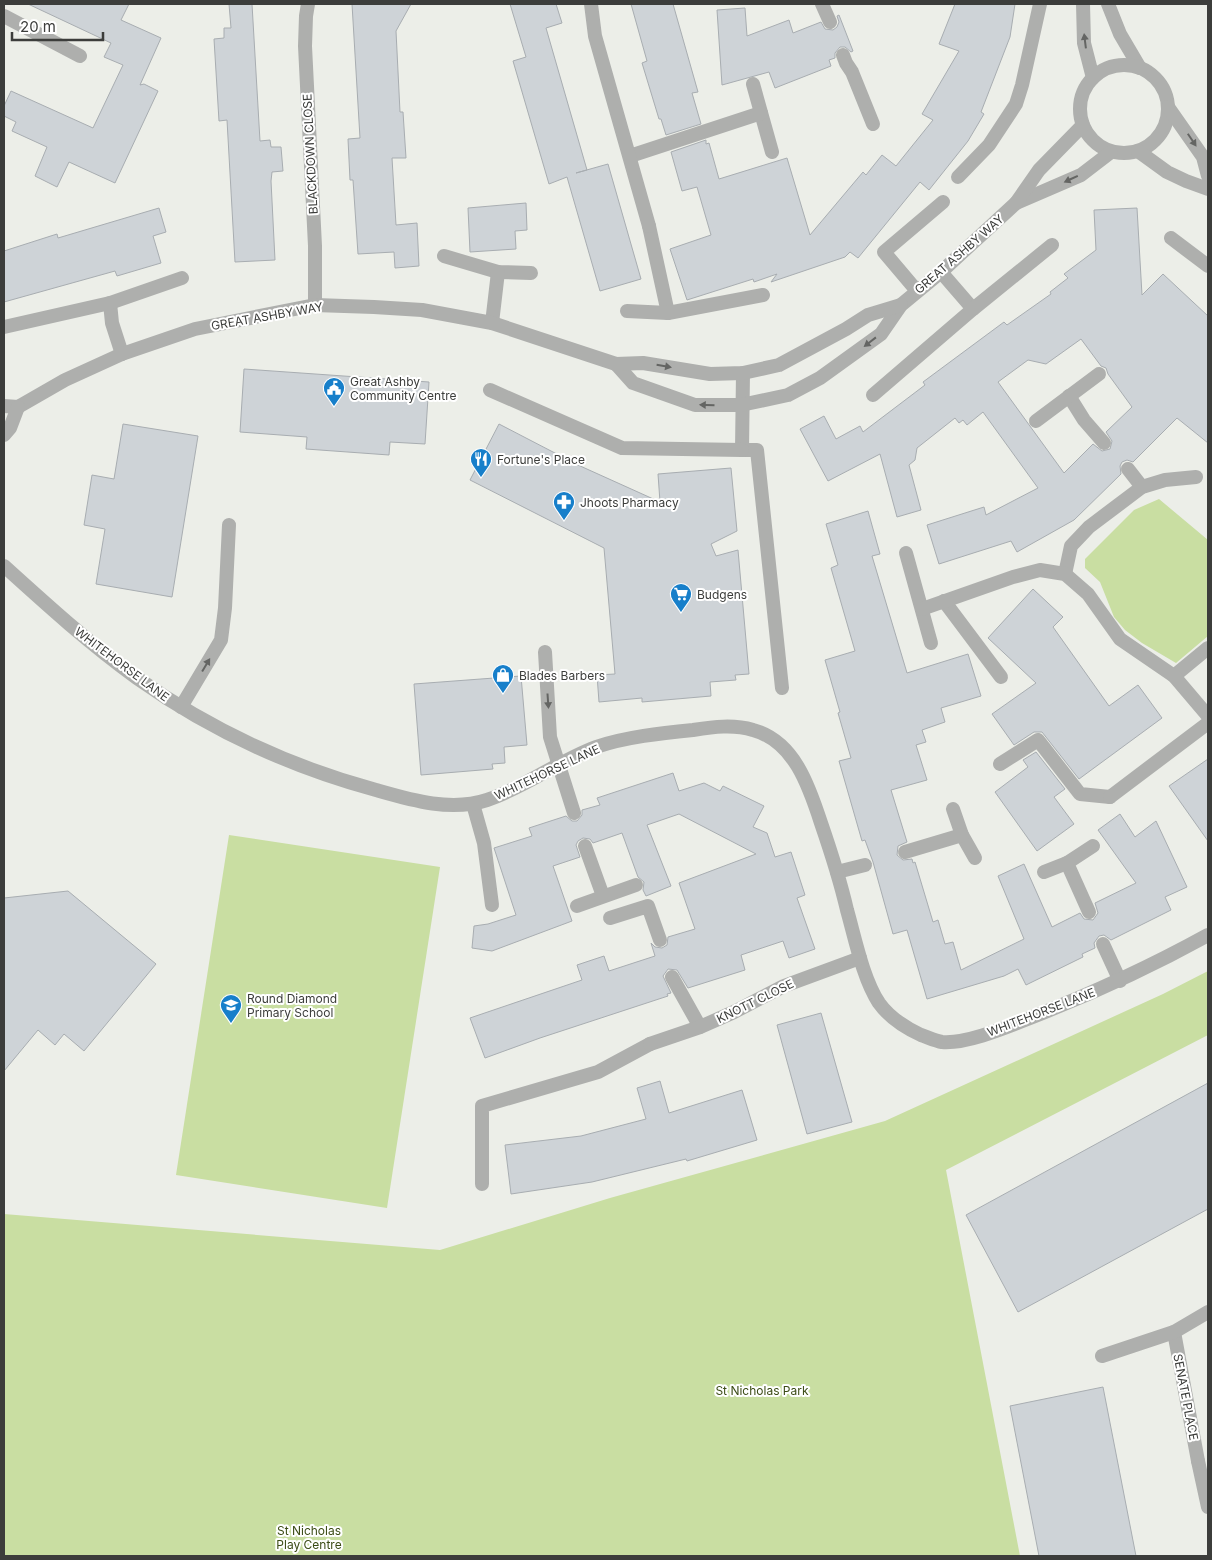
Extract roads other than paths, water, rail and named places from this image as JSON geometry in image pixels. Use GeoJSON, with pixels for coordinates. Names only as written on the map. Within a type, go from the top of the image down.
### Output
{"type":"FeatureCollection","features":[{"type":"Feature","properties":{"kind":"street","name":"BLACKDOWN CLOSE"},"geometry":{"type":"LineString","coordinates":[[308,4],[305,46],[315,305]]}},
{"type":"Feature","properties":{"kind":"street"},"geometry":{"type":"LineString","coordinates":[[591,4],[594,36],[649,226],[668,313]]}},
{"type":"Feature","properties":{"kind":"street"},"geometry":{"type":"LineString","coordinates":[[822,4],[830,22]]}},
{"type":"Feature","properties":{"kind":"street"},"geometry":{"type":"LineString","coordinates":[[958,177],[990,145],[1016,104],[1040,4]]}},
{"type":"Feature","properties":{"kind":"street"},"geometry":{"type":"LineString","coordinates":[[1083,4],[1084,43],[1093,78]]}},
{"type":"Feature","properties":{"kind":"street"},"geometry":{"type":"LineString","coordinates":[[1108,4],[1120,34],[1140,68],[1161,84],[1167,98],[1168,107],[1167,120],[1160,134],[1150,145],[1138,151],[1111,152],[1094,142],[1083,125],[1080,103],[1086,86],[1104,69],[1125,65],[1140,68]]}},
{"type":"Feature","properties":{"kind":"street"},"geometry":{"type":"LineString","coordinates":[[4,16],[80,56]]}},
{"type":"Feature","properties":{"kind":"street"},"geometry":{"type":"LineString","coordinates":[[842,55],[852,72],[873,124]]}},
{"type":"Feature","properties":{"kind":"street"},"geometry":{"type":"LineString","coordinates":[[753,84],[772,152]]}},
{"type":"Feature","properties":{"kind":"street"},"geometry":{"type":"LineString","coordinates":[[1168,107],[1203,157],[1208,176]]}},
{"type":"Feature","properties":{"kind":"street"},"geometry":{"type":"LineString","coordinates":[[630,156],[761,113]]}},
{"type":"Feature","properties":{"kind":"street","name":"GREAT ASHBY WAY"},"geometry":{"type":"LineString","coordinates":[[616,364],[633,382],[694,405],[742,405],[788,395],[820,378],[881,334],[901,305],[941,272],[1016,203],[1039,170],[1083,125]]}},
{"type":"Feature","properties":{"kind":"street"},"geometry":{"type":"LineString","coordinates":[[1138,151],[1167,172],[1208,189]]}},
{"type":"Feature","properties":{"kind":"street","name":"GREAT ASHBY WAY"},"geometry":{"type":"LineString","coordinates":[[1016,203],[1081,175],[1111,152]]}},
{"type":"Feature","properties":{"kind":"street"},"geometry":{"type":"LineString","coordinates":[[917,291],[884,252],[943,202]]}},
{"type":"Feature","properties":{"kind":"street"},"geometry":{"type":"LineString","coordinates":[[1171,238],[1208,266]]}},
{"type":"Feature","properties":{"kind":"street"},"geometry":{"type":"LineString","coordinates":[[873,395],[973,309],[1052,245]]}},
{"type":"Feature","properties":{"kind":"street"},"geometry":{"type":"LineString","coordinates":[[444,256],[498,272],[531,273]]}},
{"type":"Feature","properties":{"kind":"street"},"geometry":{"type":"LineString","coordinates":[[492,323],[498,272]]}},
{"type":"Feature","properties":{"kind":"street"},"geometry":{"type":"LineString","coordinates":[[941,272],[973,309]]}},
{"type":"Feature","properties":{"kind":"street"},"geometry":{"type":"LineString","coordinates":[[4,327],[110,303],[182,278]]}},
{"type":"Feature","properties":{"kind":"street"},"geometry":{"type":"LineString","coordinates":[[627,311],[668,313],[762,296]]}},
{"type":"Feature","properties":{"kind":"street"},"geometry":{"type":"LineString","coordinates":[[110,303],[112,323],[122,354]]}},
{"type":"Feature","properties":{"kind":"street","name":"GREAT ASHBY WAY"},"geometry":{"type":"LineString","coordinates":[[4,435],[10,428],[11,406],[122,354],[195,329],[315,305],[422,310],[492,323],[616,364],[643,363],[710,374],[743,373],[779,365],[846,330],[868,315],[901,305]]}},
{"type":"Feature","properties":{"kind":"street"},"geometry":{"type":"LineString","coordinates":[[742,450],[743,373]]}},
{"type":"Feature","properties":{"kind":"street"},"geometry":{"type":"LineString","coordinates":[[1036,421],[1099,374]]}},
{"type":"Feature","properties":{"kind":"street"},"geometry":{"type":"LineString","coordinates":[[490,390],[622,448],[756,450],[782,688]]}},
{"type":"Feature","properties":{"kind":"street"},"geometry":{"type":"LineString","coordinates":[[1069,396],[1084,420],[1104,443]]}},
{"type":"Feature","properties":{"kind":"street"},"geometry":{"type":"LineString","coordinates":[[1128,469],[1142,487]]}},
{"type":"Feature","properties":{"kind":"street"},"geometry":{"type":"LineString","coordinates":[[1066,574],[1071,546],[1089,527],[1142,487],[1165,480],[1196,477]]}},
{"type":"Feature","properties":{"kind":"street"},"geometry":{"type":"LineString","coordinates":[[181,707],[221,640],[225,608],[229,525]]}},
{"type":"Feature","properties":{"kind":"street"},"geometry":{"type":"LineString","coordinates":[[906,552],[931,643]]}},
{"type":"Feature","properties":{"kind":"street","name":"WHITEHORSE LANE"},"geometry":{"type":"LineString","coordinates":[[4,566],[66,622],[136,677],[181,707],[260,750],[352,784],[412,800],[447,805],[473,804],[530,782],[558,765],[598,746],[656,734],[730,726],[769,735],[801,769],[810,790],[837,872],[860,958],[879,1003],[888,1013],[910,1030],[941,1042],[962,1040],[999,1030],[1120,981],[1208,935]]}},
{"type":"Feature","properties":{"kind":"street"},"geometry":{"type":"LineString","coordinates":[[922,609],[1013,576],[1040,570],[1066,574],[1088,594],[1103,618],[1120,639],[1174,676],[1208,716]]}},
{"type":"Feature","properties":{"kind":"street"},"geometry":{"type":"LineString","coordinates":[[944,601],[1001,677]]}},
{"type":"Feature","properties":{"kind":"street"},"geometry":{"type":"LineString","coordinates":[[1174,676],[1208,648]]}},
{"type":"Feature","properties":{"kind":"street"},"geometry":{"type":"LineString","coordinates":[[545,652],[550,737],[574,813]]}},
{"type":"Feature","properties":{"kind":"street"},"geometry":{"type":"LineString","coordinates":[[1000,764],[1038,740],[1080,794],[1110,797],[1208,723]]}},
{"type":"Feature","properties":{"kind":"street"},"geometry":{"type":"LineString","coordinates":[[473,804],[484,843],[492,904]]}},
{"type":"Feature","properties":{"kind":"street"},"geometry":{"type":"LineString","coordinates":[[953,809],[962,835],[975,858]]}},
{"type":"Feature","properties":{"kind":"street"},"geometry":{"type":"LineString","coordinates":[[905,852],[962,835]]}},
{"type":"Feature","properties":{"kind":"street"},"geometry":{"type":"LineString","coordinates":[[585,846],[603,896]]}},
{"type":"Feature","properties":{"kind":"street"},"geometry":{"type":"LineString","coordinates":[[1044,872],[1067,863],[1093,846]]}},
{"type":"Feature","properties":{"kind":"street"},"geometry":{"type":"LineString","coordinates":[[1067,863],[1089,912]]}},
{"type":"Feature","properties":{"kind":"street"},"geometry":{"type":"LineString","coordinates":[[837,872],[865,865]]}},
{"type":"Feature","properties":{"kind":"street"},"geometry":{"type":"LineString","coordinates":[[577,906],[636,885]]}},
{"type":"Feature","properties":{"kind":"street"},"geometry":{"type":"LineString","coordinates":[[610,918],[648,906],[660,940]]}},
{"type":"Feature","properties":{"kind":"street"},"geometry":{"type":"LineString","coordinates":[[1103,944],[1120,981]]}},
{"type":"Feature","properties":{"kind":"street","name":"KNOTT CLOSE"},"geometry":{"type":"LineString","coordinates":[[482,1184],[482,1106],[598,1072],[650,1044],[700,1027],[784,986],[860,958]]}},
{"type":"Feature","properties":{"kind":"street"},"geometry":{"type":"LineString","coordinates":[[672,977],[700,1027]]}},
{"type":"Feature","properties":{"kind":"street"},"geometry":{"type":"LineString","coordinates":[[1102,1356],[1174,1332],[1208,1312]]}},
{"type":"Feature","properties":{"kind":"street","name":"SENATE PLACE"},"geometry":{"type":"LineString","coordinates":[[1174,1332],[1208,1507]]}},
{"type":"Feature","properties":{"kind":"place","name":"Great Ashby Community Centre"},"geometry":{"type":"Point","coordinates":[334,407]}},
{"type":"Feature","properties":{"kind":"place","name":"Fortune's Place"},"geometry":{"type":"Point","coordinates":[481,478]}},
{"type":"Feature","properties":{"kind":"place","name":"Jhoots Pharmacy"},"geometry":{"type":"Point","coordinates":[564,521]}},
{"type":"Feature","properties":{"kind":"place","name":"Budgens"},"geometry":{"type":"Point","coordinates":[681,613]}},
{"type":"Feature","properties":{"kind":"place","name":"Blades Barbers"},"geometry":{"type":"Point","coordinates":[503,694]}},
{"type":"Feature","properties":{"kind":"place","name":"Round Diamond Primary School"},"geometry":{"type":"Point","coordinates":[231,1024]}},
{"type":"Feature","properties":{"kind":"park label","name":"St Nicholas Park"},"geometry":{"type":"Point","coordinates":[762,1390]}},
{"type":"Feature","properties":{"kind":"park label","name":"St Nicholas Play Centre"},"geometry":{"type":"Point","coordinates":[309,1537]}}]}
